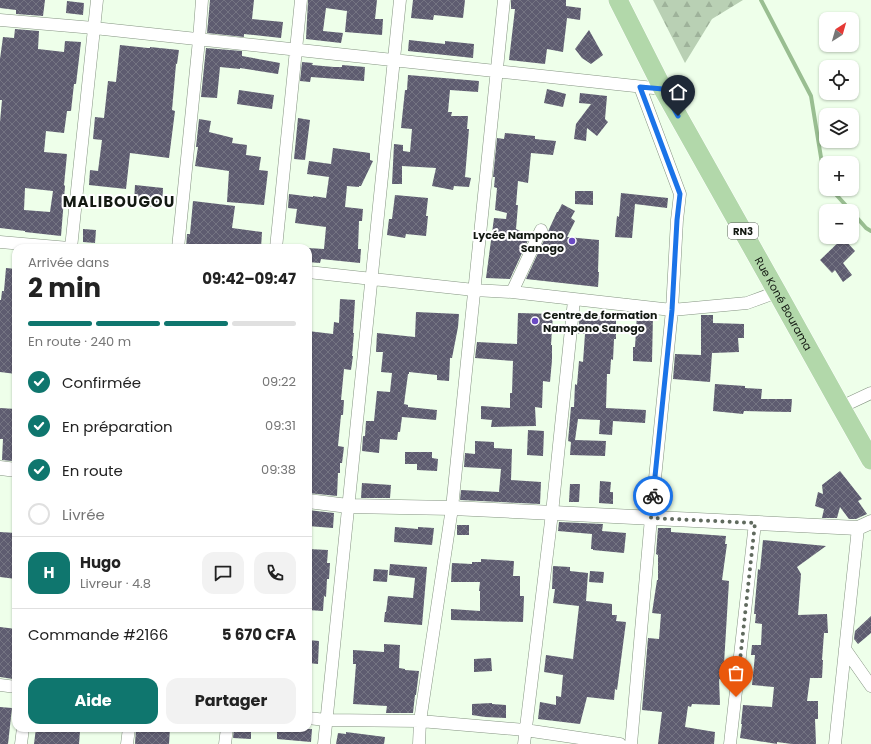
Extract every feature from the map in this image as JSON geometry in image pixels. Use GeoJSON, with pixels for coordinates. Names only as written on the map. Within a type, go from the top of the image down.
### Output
{"type":"FeatureCollection","features":[{"type":"Feature","properties":{"kind":"highway","name":"Rue Koné Bourama"},"geometry":{"type":"LineString","coordinates":[[618,0],[663,89],[871,460]]}},
{"type":"Feature","properties":{"kind":"street"},"geometry":{"type":"LineString","coordinates":[[70,244],[97,0]]}},
{"type":"Feature","properties":{"kind":"street"},"geometry":{"type":"LineString","coordinates":[[178,244],[202,0]]}},
{"type":"Feature","properties":{"kind":"street"},"geometry":{"type":"LineString","coordinates":[[276,244],[301,0]]}},
{"type":"Feature","properties":{"kind":"street"},"geometry":{"type":"LineString","coordinates":[[324,744],[400,0]]}},
{"type":"Feature","properties":{"kind":"street"},"geometry":{"type":"LineString","coordinates":[[419,744],[420,722],[452,508],[504,0]]}},
{"type":"Feature","properties":{"kind":"street"},"geometry":{"type":"LineString","coordinates":[[0,20],[94,28],[663,89]]}},
{"type":"Feature","properties":{"kind":"street"},"geometry":{"type":"LineString","coordinates":[[631,744],[651,518],[672,310],[677,220],[680,194],[640,87]]}},
{"type":"Feature","properties":{"kind":"street"},"geometry":{"type":"LineString","coordinates":[[512,292],[541,230]]}},
{"type":"Feature","properties":{"kind":"street"},"geometry":{"type":"LineString","coordinates":[[0,242],[23,244]]}},
{"type":"Feature","properties":{"kind":"street"},"geometry":{"type":"LineString","coordinates":[[312,272],[474,290],[512,292],[672,310],[747,303],[778,292]]}},
{"type":"Feature","properties":{"kind":"street"},"geometry":{"type":"LineString","coordinates":[[524,744],[552,513],[574,300]]}},
{"type":"Feature","properties":{"kind":"street"},"geometry":{"type":"LineString","coordinates":[[840,407],[871,393]]}},
{"type":"Feature","properties":{"kind":"street"},"geometry":{"type":"LineString","coordinates":[[0,468],[12,470]]}},
{"type":"Feature","properties":{"kind":"street"},"geometry":{"type":"LineString","coordinates":[[312,502],[348,506],[452,508],[858,528],[871,522]]}},
{"type":"Feature","properties":{"kind":"street"},"geometry":{"type":"LineString","coordinates":[[730,744],[755,523]]}},
{"type":"Feature","properties":{"kind":"street"},"geometry":{"type":"LineString","coordinates":[[834,744],[858,528]]}},
{"type":"Feature","properties":{"kind":"street"},"geometry":{"type":"LineString","coordinates":[[845,649],[871,686]]}},
{"type":"Feature","properties":{"kind":"street"},"geometry":{"type":"LineString","coordinates":[[0,685],[12,686]]}},
{"type":"Feature","properties":{"kind":"street"},"geometry":{"type":"LineString","coordinates":[[312,718],[420,722],[525,730],[620,744]]}},
{"type":"Feature","properties":{"kind":"street"},"geometry":{"type":"LineString","coordinates":[[21,744],[22,732]]}},
{"type":"Feature","properties":{"kind":"street"},"geometry":{"type":"LineString","coordinates":[[127,744],[128,732]]}},
{"type":"Feature","properties":{"kind":"street"},"geometry":{"type":"LineString","coordinates":[[225,744],[226,732]]}},
{"type":"Feature","properties":{"kind":"green space"},"geometry":{"type":"Polygon","coordinates":[[[653,0],[743,0],[712,19],[685,63],[653,0]]]}},
{"type":"Feature","properties":{"kind":"building"},"geometry":{"type":"Polygon","coordinates":[[[0,0],[45,0],[43,16],[16,14],[16,10],[0,8],[0,0]]]}},
{"type":"Feature","properties":{"kind":"building"},"geometry":{"type":"Polygon","coordinates":[[[210,0],[254,0],[252,19],[283,22],[281,38],[244,34],[244,37],[207,33],[210,0]]]}},
{"type":"Feature","properties":{"kind":"building"},"geometry":{"type":"Polygon","coordinates":[[[308,0],[377,0],[375,19],[383,19],[382,35],[345,32],[347,11],[326,8],[323,31],[343,33],[341,43],[306,39],[308,0]]]}},
{"type":"Feature","properties":{"kind":"building"},"geometry":{"type":"Polygon","coordinates":[[[413,0],[465,0],[463,18],[434,15],[433,20],[411,18],[413,0]]]}},
{"type":"Feature","properties":{"kind":"building"},"geometry":{"type":"Polygon","coordinates":[[[511,0],[566,0],[566,6],[581,8],[580,20],[567,18],[563,52],[547,49],[545,64],[509,60],[515,9],[511,9],[511,0]]]}},
{"type":"Feature","properties":{"kind":"building"},"geometry":{"type":"Polygon","coordinates":[[[67,1],[84,3],[83,15],[66,13],[67,1]]]}},
{"type":"Feature","properties":{"kind":"building"},"geometry":{"type":"Polygon","coordinates":[[[15,29],[39,31],[38,49],[64,52],[65,41],[81,42],[71,111],[67,111],[64,133],[46,131],[44,152],[67,154],[61,236],[0,228],[0,122],[2,100],[0,100],[0,59],[3,37],[14,38],[15,29]],[[25,188],[24,210],[50,212],[53,191],[25,188]]]}},
{"type":"Feature","properties":{"kind":"building"},"geometry":{"type":"Polygon","coordinates":[[[589,30],[603,55],[591,64],[582,58],[575,49],[589,30]]]}},
{"type":"Feature","properties":{"kind":"building"},"geometry":{"type":"Polygon","coordinates":[[[409,40],[445,44],[445,41],[474,44],[473,58],[408,51],[409,40]]]}},
{"type":"Feature","properties":{"kind":"building"},"geometry":{"type":"Polygon","coordinates":[[[120,45],[179,50],[176,64],[172,110],[175,111],[169,158],[130,153],[126,189],[89,185],[90,170],[98,171],[102,140],[93,139],[95,117],[104,118],[108,81],[116,82],[120,45]]]}},
{"type":"Feature","properties":{"kind":"building"},"geometry":{"type":"Polygon","coordinates":[[[206,48],[242,51],[242,56],[280,63],[278,74],[240,68],[220,67],[217,98],[201,97],[206,48]]]}},
{"type":"Feature","properties":{"kind":"building"},"geometry":{"type":"Polygon","coordinates":[[[302,62],[313,63],[312,65],[334,67],[342,67],[342,65],[365,67],[364,81],[311,77],[310,82],[300,81],[302,62]]]}},
{"type":"Feature","properties":{"kind":"building"},"geometry":{"type":"Polygon","coordinates":[[[408,75],[479,81],[478,92],[450,90],[448,112],[452,112],[451,116],[468,116],[467,129],[469,129],[465,177],[471,178],[469,187],[454,186],[453,190],[432,186],[436,168],[402,166],[402,184],[392,184],[394,144],[403,145],[403,151],[410,152],[412,129],[401,128],[408,75]]]}},
{"type":"Feature","properties":{"kind":"building"},"geometry":{"type":"Polygon","coordinates":[[[547,89],[566,94],[563,107],[544,103],[547,89]]]}},
{"type":"Feature","properties":{"kind":"building"},"geometry":{"type":"Polygon","coordinates":[[[239,90],[274,95],[272,109],[237,104],[239,90]]]}},
{"type":"Feature","properties":{"kind":"building"},"geometry":{"type":"Polygon","coordinates":[[[580,93],[607,96],[605,119],[608,122],[597,136],[587,128],[586,141],[574,139],[576,124],[591,104],[579,103],[580,93]]]}},
{"type":"Feature","properties":{"kind":"building"},"geometry":{"type":"Polygon","coordinates":[[[298,118],[310,120],[305,160],[294,159],[298,118]]]}},
{"type":"Feature","properties":{"kind":"building"},"geometry":{"type":"Polygon","coordinates":[[[199,119],[211,121],[209,132],[233,138],[232,143],[247,145],[246,155],[261,157],[259,170],[268,171],[264,205],[227,202],[229,171],[195,166],[198,147],[196,147],[199,119]]]}},
{"type":"Feature","properties":{"kind":"building"},"geometry":{"type":"Polygon","coordinates":[[[505,133],[535,136],[535,139],[556,141],[553,155],[531,153],[528,183],[518,181],[516,229],[530,236],[510,279],[486,278],[494,218],[506,219],[507,213],[495,210],[497,188],[494,187],[495,177],[493,177],[497,138],[504,139],[505,133]]]}},
{"type":"Feature","properties":{"kind":"building"},"geometry":{"type":"Polygon","coordinates":[[[333,148],[370,153],[370,160],[373,161],[361,186],[347,186],[345,207],[363,209],[362,221],[359,221],[358,249],[361,249],[360,263],[321,259],[320,263],[312,262],[312,248],[324,249],[326,227],[295,223],[297,209],[288,208],[289,194],[326,198],[329,177],[307,174],[309,161],[331,164],[333,148]]]}},
{"type":"Feature","properties":{"kind":"building"},"geometry":{"type":"Polygon","coordinates":[[[135,185],[163,188],[162,207],[140,206],[140,203],[134,203],[135,185]]]}},
{"type":"Feature","properties":{"kind":"building"},"geometry":{"type":"Polygon","coordinates":[[[575,191],[593,191],[593,205],[575,204],[575,191]]]}},
{"type":"Feature","properties":{"kind":"building"},"geometry":{"type":"Polygon","coordinates":[[[621,193],[668,198],[667,208],[635,204],[632,238],[615,237],[617,216],[619,217],[621,193]]]}},
{"type":"Feature","properties":{"kind":"building"},"geometry":{"type":"Polygon","coordinates":[[[395,195],[428,198],[426,236],[406,234],[405,238],[387,235],[389,219],[392,219],[395,195]]]}},
{"type":"Feature","properties":{"kind":"building"},"geometry":{"type":"Polygon","coordinates":[[[193,201],[235,206],[232,228],[262,232],[261,244],[186,244],[187,234],[190,234],[193,201]]]}},
{"type":"Feature","properties":{"kind":"building"},"geometry":{"type":"Polygon","coordinates":[[[562,204],[575,211],[571,218],[575,221],[567,237],[599,240],[598,287],[526,279],[562,204]]]}},
{"type":"Feature","properties":{"kind":"building"},"geometry":{"type":"Polygon","coordinates":[[[83,229],[96,230],[95,243],[83,242],[83,229]]]}},
{"type":"Feature","properties":{"kind":"building"},"geometry":{"type":"Polygon","coordinates":[[[837,244],[849,244],[855,251],[843,263],[852,275],[843,282],[835,270],[832,273],[820,260],[837,244]]]}},
{"type":"Feature","properties":{"kind":"building"},"geometry":{"type":"Polygon","coordinates":[[[6,268],[12,269],[12,374],[0,372],[0,300],[2,291],[4,291],[6,268]]]}},
{"type":"Feature","properties":{"kind":"building"},"geometry":{"type":"Polygon","coordinates":[[[340,299],[355,300],[353,356],[351,370],[344,369],[341,400],[344,400],[338,446],[344,447],[342,463],[340,463],[340,473],[338,473],[337,496],[312,493],[312,331],[333,334],[334,322],[339,323],[340,299]]]}},
{"type":"Feature","properties":{"kind":"building"},"geometry":{"type":"Polygon","coordinates":[[[416,312],[459,314],[452,358],[450,358],[449,381],[437,380],[437,375],[409,372],[408,374],[404,404],[408,405],[408,407],[437,410],[436,420],[402,417],[400,432],[398,432],[397,440],[380,439],[379,453],[362,451],[366,421],[374,421],[377,391],[390,392],[392,373],[381,372],[383,352],[376,352],[377,333],[415,337],[416,312]]]}},
{"type":"Feature","properties":{"kind":"building"},"geometry":{"type":"Polygon","coordinates":[[[518,313],[553,314],[550,382],[543,381],[542,408],[535,407],[536,426],[491,427],[492,420],[481,419],[481,406],[510,408],[513,361],[475,358],[477,342],[517,344],[518,313]]]}},
{"type":"Feature","properties":{"kind":"building"},"geometry":{"type":"Polygon","coordinates":[[[580,313],[616,314],[616,339],[614,339],[613,360],[611,359],[610,374],[607,374],[606,408],[646,410],[645,423],[613,421],[612,435],[599,434],[600,420],[578,419],[575,440],[606,441],[605,456],[570,455],[571,442],[568,441],[571,407],[574,407],[575,384],[577,385],[579,361],[583,362],[585,334],[578,334],[580,313]]]}},
{"type":"Feature","properties":{"kind":"building"},"geometry":{"type":"Polygon","coordinates":[[[637,314],[653,315],[652,362],[633,361],[637,314]]]}},
{"type":"Feature","properties":{"kind":"building"},"geometry":{"type":"Polygon","coordinates":[[[701,315],[713,315],[713,323],[744,324],[744,338],[738,338],[739,352],[712,353],[710,382],[673,379],[675,354],[701,355],[701,315]]]}},
{"type":"Feature","properties":{"kind":"building"},"geometry":{"type":"Polygon","coordinates":[[[715,384],[762,389],[761,399],[792,399],[791,412],[744,411],[743,414],[713,411],[715,384]]]}},
{"type":"Feature","properties":{"kind":"building"},"geometry":{"type":"Polygon","coordinates":[[[0,408],[12,409],[12,461],[2,460],[3,439],[0,439],[0,408]]]}},
{"type":"Feature","properties":{"kind":"building"},"geometry":{"type":"Polygon","coordinates":[[[528,430],[544,431],[543,456],[527,455],[528,430]]]}},
{"type":"Feature","properties":{"kind":"building"},"geometry":{"type":"Polygon","coordinates":[[[475,441],[494,442],[494,448],[512,449],[511,480],[541,482],[540,504],[460,500],[461,490],[499,492],[501,469],[464,467],[465,453],[475,454],[475,441]]]}},
{"type":"Feature","properties":{"kind":"building"},"geometry":{"type":"Polygon","coordinates":[[[405,452],[432,452],[432,458],[438,459],[437,471],[417,470],[417,464],[405,464],[405,452]]]}},
{"type":"Feature","properties":{"kind":"building"},"geometry":{"type":"Polygon","coordinates":[[[840,471],[862,499],[858,501],[867,514],[856,519],[849,519],[840,507],[837,518],[822,518],[824,509],[815,506],[818,492],[823,494],[822,485],[840,471]]]}},
{"type":"Feature","properties":{"kind":"building"},"geometry":{"type":"Polygon","coordinates":[[[600,481],[611,482],[610,492],[613,492],[613,504],[599,503],[600,481]]]}},
{"type":"Feature","properties":{"kind":"building"},"geometry":{"type":"Polygon","coordinates":[[[362,483],[391,485],[390,498],[361,498],[362,483]]]}},
{"type":"Feature","properties":{"kind":"building"},"geometry":{"type":"Polygon","coordinates":[[[570,484],[580,484],[579,502],[569,502],[570,484]]]}},
{"type":"Feature","properties":{"kind":"building"},"geometry":{"type":"Polygon","coordinates":[[[312,510],[334,513],[333,528],[312,526],[312,510]]]}},
{"type":"Feature","properties":{"kind":"building"},"geometry":{"type":"Polygon","coordinates":[[[559,522],[603,524],[602,531],[626,533],[624,553],[593,550],[591,549],[592,534],[558,531],[559,522]]]}},
{"type":"Feature","properties":{"kind":"building"},"geometry":{"type":"Polygon","coordinates":[[[457,525],[469,525],[469,535],[457,535],[457,525]]]}},
{"type":"Feature","properties":{"kind":"building"},"geometry":{"type":"Polygon","coordinates":[[[395,527],[418,529],[418,527],[434,528],[432,545],[394,542],[395,527]]]}},
{"type":"Feature","properties":{"kind":"building"},"geometry":{"type":"Polygon","coordinates":[[[658,528],[671,528],[671,532],[726,536],[725,544],[727,544],[722,580],[729,581],[723,680],[719,679],[720,705],[692,704],[691,707],[688,706],[685,727],[715,732],[714,744],[658,744],[662,712],[642,710],[648,638],[659,639],[661,614],[652,613],[658,580],[658,555],[656,554],[658,528]]]}},
{"type":"Feature","properties":{"kind":"building"},"geometry":{"type":"Polygon","coordinates":[[[0,532],[12,533],[12,578],[0,577],[0,532]]]}},
{"type":"Feature","properties":{"kind":"building"},"geometry":{"type":"Polygon","coordinates":[[[763,540],[826,546],[797,567],[801,574],[798,615],[827,614],[828,633],[824,633],[822,678],[810,678],[807,701],[818,701],[818,719],[815,719],[816,744],[792,744],[777,742],[777,744],[740,738],[743,705],[772,707],[774,687],[752,685],[755,655],[751,655],[752,645],[761,645],[762,624],[755,623],[756,614],[754,614],[758,569],[760,570],[763,540]]]}},
{"type":"Feature","properties":{"kind":"building"},"geometry":{"type":"Polygon","coordinates":[[[312,549],[328,550],[327,563],[330,563],[329,579],[327,579],[326,597],[324,596],[323,611],[312,610],[312,549]]]}},
{"type":"Feature","properties":{"kind":"building"},"geometry":{"type":"Polygon","coordinates":[[[481,559],[514,561],[513,576],[520,576],[520,596],[524,596],[523,622],[451,620],[451,609],[480,611],[480,582],[451,582],[452,563],[472,564],[472,562],[481,562],[481,559]]]}},
{"type":"Feature","properties":{"kind":"building"},"geometry":{"type":"Polygon","coordinates":[[[390,564],[427,567],[422,625],[384,622],[388,596],[413,598],[415,578],[389,575],[390,564]]]}},
{"type":"Feature","properties":{"kind":"building"},"geometry":{"type":"Polygon","coordinates":[[[553,566],[570,567],[570,571],[588,573],[586,601],[612,604],[612,615],[617,615],[616,621],[626,622],[617,690],[615,689],[614,700],[587,697],[580,724],[538,719],[540,702],[556,705],[556,696],[561,697],[563,675],[544,672],[546,655],[573,659],[579,606],[553,603],[555,589],[552,589],[553,566]]]}},
{"type":"Feature","properties":{"kind":"building"},"geometry":{"type":"Polygon","coordinates":[[[374,569],[388,570],[387,582],[373,581],[374,569]]]}},
{"type":"Feature","properties":{"kind":"building"},"geometry":{"type":"Polygon","coordinates":[[[590,571],[604,572],[603,583],[589,582],[590,571]]]}},
{"type":"Feature","properties":{"kind":"building"},"geometry":{"type":"Polygon","coordinates":[[[871,616],[871,633],[858,644],[854,639],[855,631],[871,616]]]}},
{"type":"Feature","properties":{"kind":"building"},"geometry":{"type":"Polygon","coordinates":[[[0,627],[12,628],[12,679],[0,677],[0,627]]]}},
{"type":"Feature","properties":{"kind":"building"},"geometry":{"type":"Polygon","coordinates":[[[312,640],[319,641],[318,664],[312,663],[312,640]]]}},
{"type":"Feature","properties":{"kind":"building"},"geometry":{"type":"Polygon","coordinates":[[[384,644],[400,645],[399,668],[419,671],[413,713],[386,713],[387,706],[353,704],[356,664],[353,664],[353,650],[384,652],[384,644]]]}},
{"type":"Feature","properties":{"kind":"building"},"geometry":{"type":"Polygon","coordinates":[[[491,658],[492,671],[474,672],[474,659],[491,658]]]}},
{"type":"Feature","properties":{"kind":"building"},"geometry":{"type":"Polygon","coordinates":[[[492,703],[506,705],[506,718],[472,715],[472,704],[492,703]]]}},
{"type":"Feature","properties":{"kind":"building"},"geometry":{"type":"Polygon","coordinates":[[[0,707],[12,708],[8,744],[0,744],[0,707]]]}},
{"type":"Feature","properties":{"kind":"building"},"geometry":{"type":"Polygon","coordinates":[[[36,732],[80,732],[79,744],[34,744],[36,732]]]}},
{"type":"Feature","properties":{"kind":"building"},"geometry":{"type":"Polygon","coordinates":[[[136,732],[170,732],[169,744],[135,744],[136,732]]]}},
{"type":"Feature","properties":{"kind":"building"},"geometry":{"type":"Polygon","coordinates":[[[234,732],[251,732],[251,739],[233,738],[234,732]]]}},
{"type":"Feature","properties":{"kind":"building"},"geometry":{"type":"Polygon","coordinates":[[[277,732],[312,732],[311,742],[277,739],[277,732]]]}},
{"type":"Feature","properties":{"kind":"building"},"geometry":{"type":"Polygon","coordinates":[[[346,732],[385,737],[384,744],[336,744],[338,733],[346,734],[346,732]]]}},
{"type":"Feature","properties":{"kind":"waterway"},"geometry":{"type":"LineString","coordinates":[[761,0],[811,96],[821,156]]}},
{"type":"Feature","properties":{"kind":"waterway"},"geometry":{"type":"LineString","coordinates":[[837,196],[845,204]]}},
{"type":"Feature","properties":{"kind":"waterway"},"geometry":{"type":"LineString","coordinates":[[859,220],[871,231]]}},
{"type":"Feature","properties":{"kind":"way so far"},"geometry":{"type":"LineString","coordinates":[[653,496],[651,518],[755,523],[736,697]]}},
{"type":"Feature","properties":{"kind":"place","name":"Lycée Nampono Sanogo"},"geometry":{"type":"Point","coordinates":[572,241]}},
{"type":"Feature","properties":{"kind":"place","name":"Centre de formation Nampono Sanogo"},"geometry":{"type":"Point","coordinates":[535,321]}},
{"type":"Feature","properties":{"kind":"district","name":"MALIBOUGOU"},"geometry":{"type":"Point","coordinates":[119,202]}},
{"type":"Feature","properties":{"kind":"route"},"geometry":{"type":"LineString","coordinates":[[653,496],[672,310],[677,220],[680,194],[640,87],[663,89],[678,116]]}}]}
